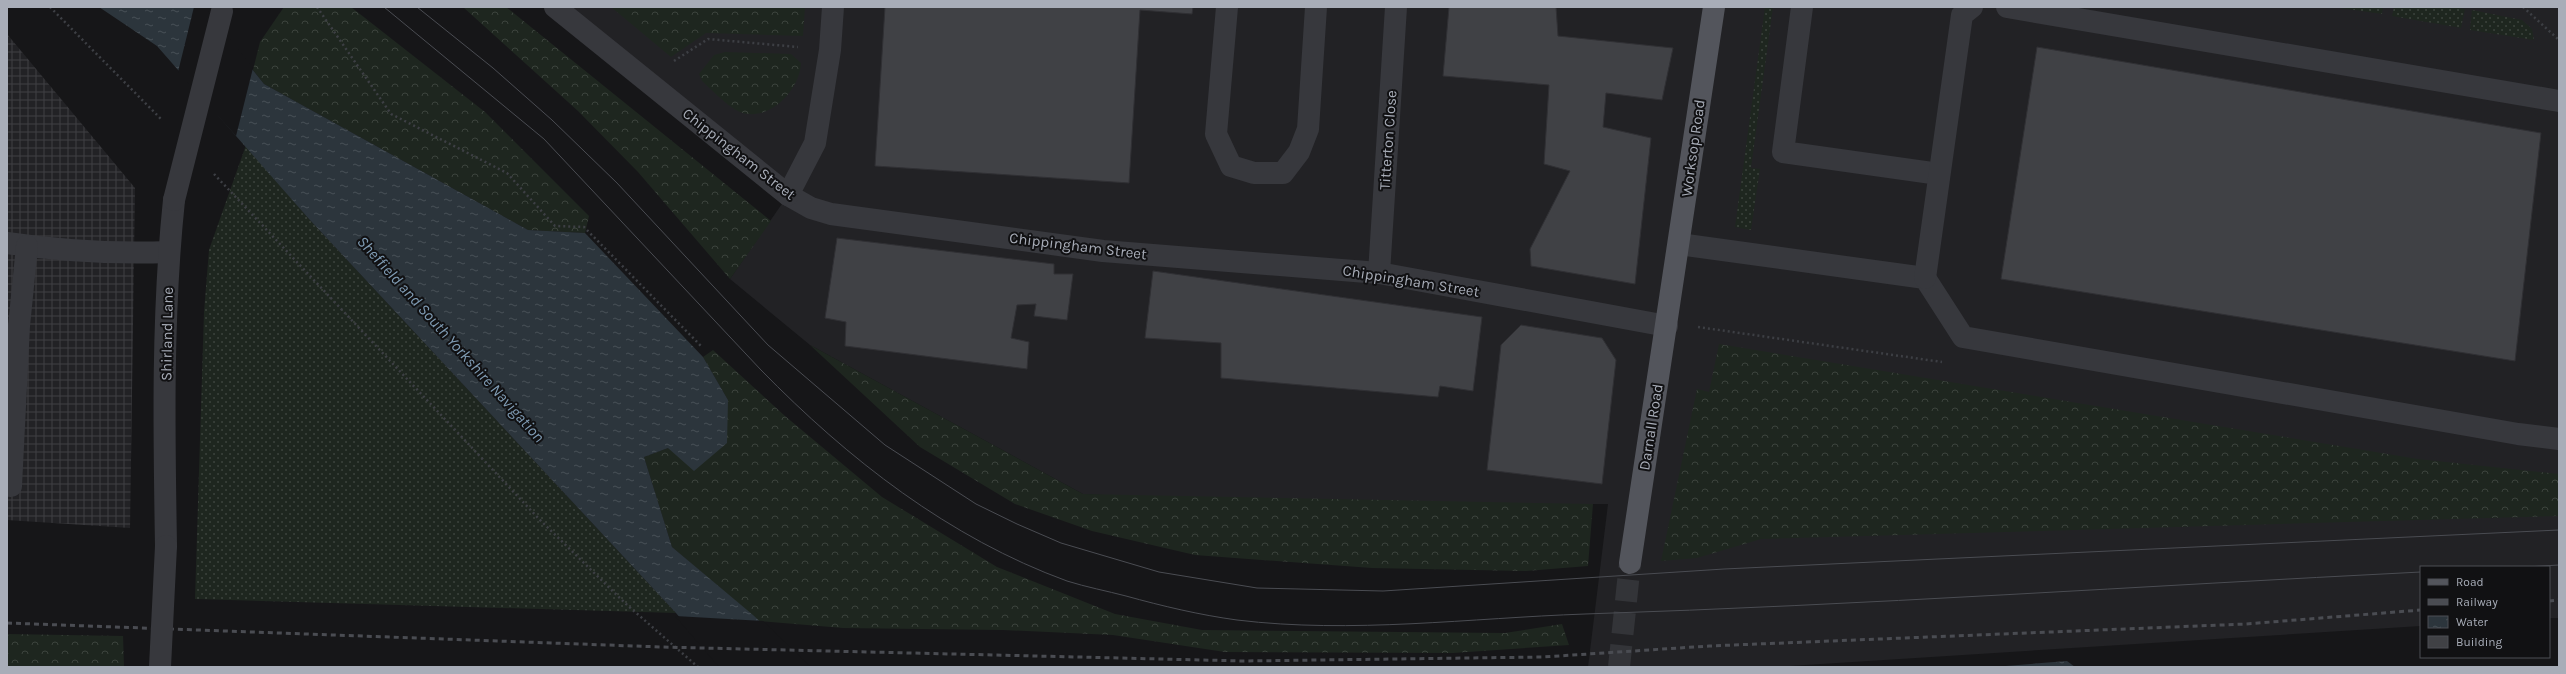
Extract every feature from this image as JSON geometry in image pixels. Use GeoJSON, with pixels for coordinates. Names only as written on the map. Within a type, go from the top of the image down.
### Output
{"type":"FeatureCollection","features":[{"type":"Feature","properties":{"kind":"main road","name":"Worksop Road"},"geometry":{"type":"LineString","coordinates":[[1671,290],[1714,7]]}},
{"type":"Feature","properties":{"kind":"main road","name":"Darnall Road"},"geometry":{"type":"LineString","coordinates":[[1630,563],[1667,326],[1671,290]]}},
{"type":"Feature","properties":{"kind":"street","name":"Chippingham Street"},"geometry":{"type":"LineString","coordinates":[[555,7],[788,196],[810,208],[831,214],[1103,251],[1379,273],[1667,326]]}},
{"type":"Feature","properties":{"kind":"street"},"geometry":{"type":"LineString","coordinates":[[788,196],[815,143],[830,50],[833,7]]}},
{"type":"Feature","properties":{"kind":"street"},"geometry":{"type":"LineString","coordinates":[[1227,7],[1216,134],[1231,166],[1261,173],[1283,173],[1300,152],[1308,129],[1316,7]]}},
{"type":"Feature","properties":{"kind":"street","name":"Titterton Close"},"geometry":{"type":"LineString","coordinates":[[1379,273],[1396,7]]}},
{"type":"Feature","properties":{"kind":"street"},"geometry":{"type":"LineString","coordinates":[[1802,7],[1783,152],[1939,174]]}},
{"type":"Feature","properties":{"kind":"street"},"geometry":{"type":"LineString","coordinates":[[1972,7],[1962,14],[1925,278],[1963,337],[2559,439]]}},
{"type":"Feature","properties":{"kind":"street"},"geometry":{"type":"LineString","coordinates":[[2007,7],[2559,101]]}},
{"type":"Feature","properties":{"kind":"street","name":"Shirland Lane"},"geometry":{"type":"LineString","coordinates":[[160,667],[166,546],[164,448],[169,252],[174,200],[223,9]]}},
{"type":"Feature","properties":{"kind":"street"},"geometry":{"type":"LineString","coordinates":[[11,486],[19,326],[17,244],[116,254],[169,252]]}},
{"type":"Feature","properties":{"kind":"street"},"geometry":{"type":"LineString","coordinates":[[1679,244],[1925,278]]}},
{"type":"Feature","properties":{"kind":"path"},"geometry":{"type":"LineString","coordinates":[[50,7],[166,124]]}},
{"type":"Feature","properties":{"kind":"path"},"geometry":{"type":"LineString","coordinates":[[317,7],[391,114],[507,173],[555,226],[584,227],[700,346]]}},
{"type":"Feature","properties":{"kind":"path"},"geometry":{"type":"LineString","coordinates":[[2523,7],[2559,40]]}},
{"type":"Feature","properties":{"kind":"path"},"geometry":{"type":"LineString","coordinates":[[644,80],[708,39],[830,50]]}},
{"type":"Feature","properties":{"kind":"path"},"geometry":{"type":"LineString","coordinates":[[209,169],[540,520],[626,604],[698,667]]}},
{"type":"Feature","properties":{"kind":"shaded area"},"geometry":{"type":"Polygon","coordinates":[[[555,7],[2559,7],[2559,618],[2550,618],[2550,566],[2420,566],[2420,626],[1773,667],[1588,667],[1608,504],[1286,505],[1083,494],[810,345],[730,279],[788,195],[555,7]]]}},
{"type":"Feature","properties":{"kind":"shaded area"},"geometry":{"type":"Polygon","coordinates":[[[7,34],[135,188],[130,528],[7,520],[7,34]]]}},
{"type":"Feature","properties":{"kind":"green space"},"geometry":{"type":"Polygon","coordinates":[[[284,7],[351,7],[485,112],[589,216],[585,233],[528,230],[264,84],[253,70],[260,42],[284,7]]]}},
{"type":"Feature","properties":{"kind":"green space"},"geometry":{"type":"Polygon","coordinates":[[[463,7],[506,7],[771,221],[730,279],[638,172],[578,111],[463,7]]]}},
{"type":"Feature","properties":{"kind":"green space"},"geometry":{"type":"Polygon","coordinates":[[[611,7],[805,7],[803,36],[706,33],[671,57],[611,7]]]}},
{"type":"Feature","properties":{"kind":"green space"},"geometry":{"type":"Polygon","coordinates":[[[1765,7],[1773,7],[1751,168],[1760,169],[1751,230],[1735,227],[1765,7]]]}},
{"type":"Feature","properties":{"kind":"green space"},"geometry":{"type":"Polygon","coordinates":[[[2334,7],[2383,7],[2382,14],[2334,7]]]}},
{"type":"Feature","properties":{"kind":"green space"},"geometry":{"type":"Polygon","coordinates":[[[2394,7],[2452,7],[2465,9],[2461,28],[2392,16],[2394,7]]]}},
{"type":"Feature","properties":{"kind":"green space"},"geometry":{"type":"Polygon","coordinates":[[[2472,10],[2522,20],[2532,29],[2534,40],[2470,30],[2472,10]]]}},
{"type":"Feature","properties":{"kind":"green space"},"geometry":{"type":"Polygon","coordinates":[[[725,52],[791,54],[801,63],[795,84],[781,102],[772,108],[762,113],[751,114],[740,112],[731,107],[702,81],[699,74],[714,55],[725,52]]]}},
{"type":"Feature","properties":{"kind":"green space"},"geometry":{"type":"Polygon","coordinates":[[[246,145],[309,219],[676,613],[195,599],[204,312],[209,250],[246,145]]]}},
{"type":"Feature","properties":{"kind":"green space"},"geometry":{"type":"Polygon","coordinates":[[[1719,344],[2418,459],[2559,474],[2559,516],[1761,539],[1697,558],[1661,561],[1697,389],[1709,392],[1719,344]]]}},
{"type":"Feature","properties":{"kind":"green space"},"geometry":{"type":"Polygon","coordinates":[[[810,345],[1083,494],[1593,504],[1588,566],[1526,571],[1372,568],[1195,555],[1092,531],[1015,504],[920,447],[810,345]]]}},
{"type":"Feature","properties":{"kind":"green space"},"geometry":{"type":"Polygon","coordinates":[[[713,350],[785,416],[882,497],[997,567],[1115,614],[1202,630],[1505,633],[1562,624],[1569,645],[1453,653],[1225,652],[1113,635],[1003,630],[843,628],[759,621],[672,547],[644,457],[668,448],[728,400],[703,357],[713,350]]]}},
{"type":"Feature","properties":{"kind":"green space"},"geometry":{"type":"Polygon","coordinates":[[[7,634],[123,636],[124,667],[7,667],[7,634]]]}},
{"type":"Feature","properties":{"kind":"water","name":"Sheffield and South Yorkshire Navigation"},"geometry":{"type":"Polygon","coordinates":[[[99,7],[202,7],[264,84],[528,230],[585,233],[703,357],[728,400],[727,443],[694,471],[668,448],[644,457],[672,547],[753,615],[809,667],[722,667],[676,613],[309,219],[157,46],[99,7]]]}},
{"type":"Feature","properties":{"kind":"water"},"geometry":{"type":"Polygon","coordinates":[[[2067,661],[2075,667],[1993,667],[2067,661]]]}},
{"type":"Feature","properties":{"kind":"pier"},"geometry":{"type":"Polygon","coordinates":[[[194,7],[205,7],[253,68],[236,136],[178,72],[194,7]]]}},
{"type":"Feature","properties":{"kind":"pier"},"geometry":{"type":"Polygon","coordinates":[[[675,616],[763,621],[811,667],[719,667],[675,616]]]}},
{"type":"Feature","properties":{"kind":"building"},"geometry":{"type":"Polygon","coordinates":[[[885,7],[1193,7],[1192,14],[1140,10],[1129,183],[875,166],[885,7]]]}},
{"type":"Feature","properties":{"kind":"building"},"geometry":{"type":"Polygon","coordinates":[[[1449,7],[1556,7],[1558,36],[1673,48],[1662,100],[1606,93],[1603,127],[1651,138],[1635,284],[1531,266],[1530,249],[1570,171],[1544,164],[1549,85],[1443,76],[1449,7]]]}},
{"type":"Feature","properties":{"kind":"building"},"geometry":{"type":"Polygon","coordinates":[[[2037,47],[2541,133],[2515,361],[2001,279],[2037,47]]]}},
{"type":"Feature","properties":{"kind":"building"},"geometry":{"type":"Polygon","coordinates":[[[837,238],[1054,264],[1054,274],[1073,274],[1067,320],[1034,316],[1036,304],[1017,305],[1011,338],[1029,342],[1027,369],[845,346],[846,322],[825,318],[837,238]]]}},
{"type":"Feature","properties":{"kind":"building"},"geometry":{"type":"Polygon","coordinates":[[[1153,271],[1482,317],[1473,391],[1440,386],[1438,397],[1221,378],[1221,343],[1145,338],[1153,271]]]}},
{"type":"Feature","properties":{"kind":"building"},"geometry":{"type":"Polygon","coordinates":[[[1521,325],[1602,338],[1616,360],[1602,484],[1487,470],[1501,345],[1521,325]]]}},
{"type":"Feature","properties":{"kind":"tunnel"},"geometry":{"type":"LineString","coordinates":[[1619,667],[1630,563]]}},
{"type":"Feature","properties":{"kind":"tram line"},"geometry":{"type":"LineString","coordinates":[[384,7],[544,139],[761,370],[794,403],[865,465],[902,493],[941,519],[1024,563],[1074,583],[1209,616],[1280,624],[1324,626],[1411,624],[1542,616],[1899,600],[2420,572]]}},
{"type":"Feature","properties":{"kind":"tram line"},"geometry":{"type":"LineString","coordinates":[[417,7],[493,68],[552,120],[617,183],[768,345],[885,445],[976,504],[1017,524],[1061,543],[1159,572],[1257,588],[1383,591],[1724,569],[2559,530]]}},
{"type":"Feature","properties":{"kind":"tram line"},"geometry":{"type":"LineString","coordinates":[[2542,566],[2559,565]]}},
{"type":"Feature","properties":{"kind":"railway"},"geometry":{"type":"LineString","coordinates":[[2550,601],[2559,600]]}},
{"type":"Feature","properties":{"kind":"railway"},"geometry":{"type":"LineString","coordinates":[[7,623],[661,647],[1244,661],[1543,657],[1709,646],[2246,624],[2420,610]]}}]}
